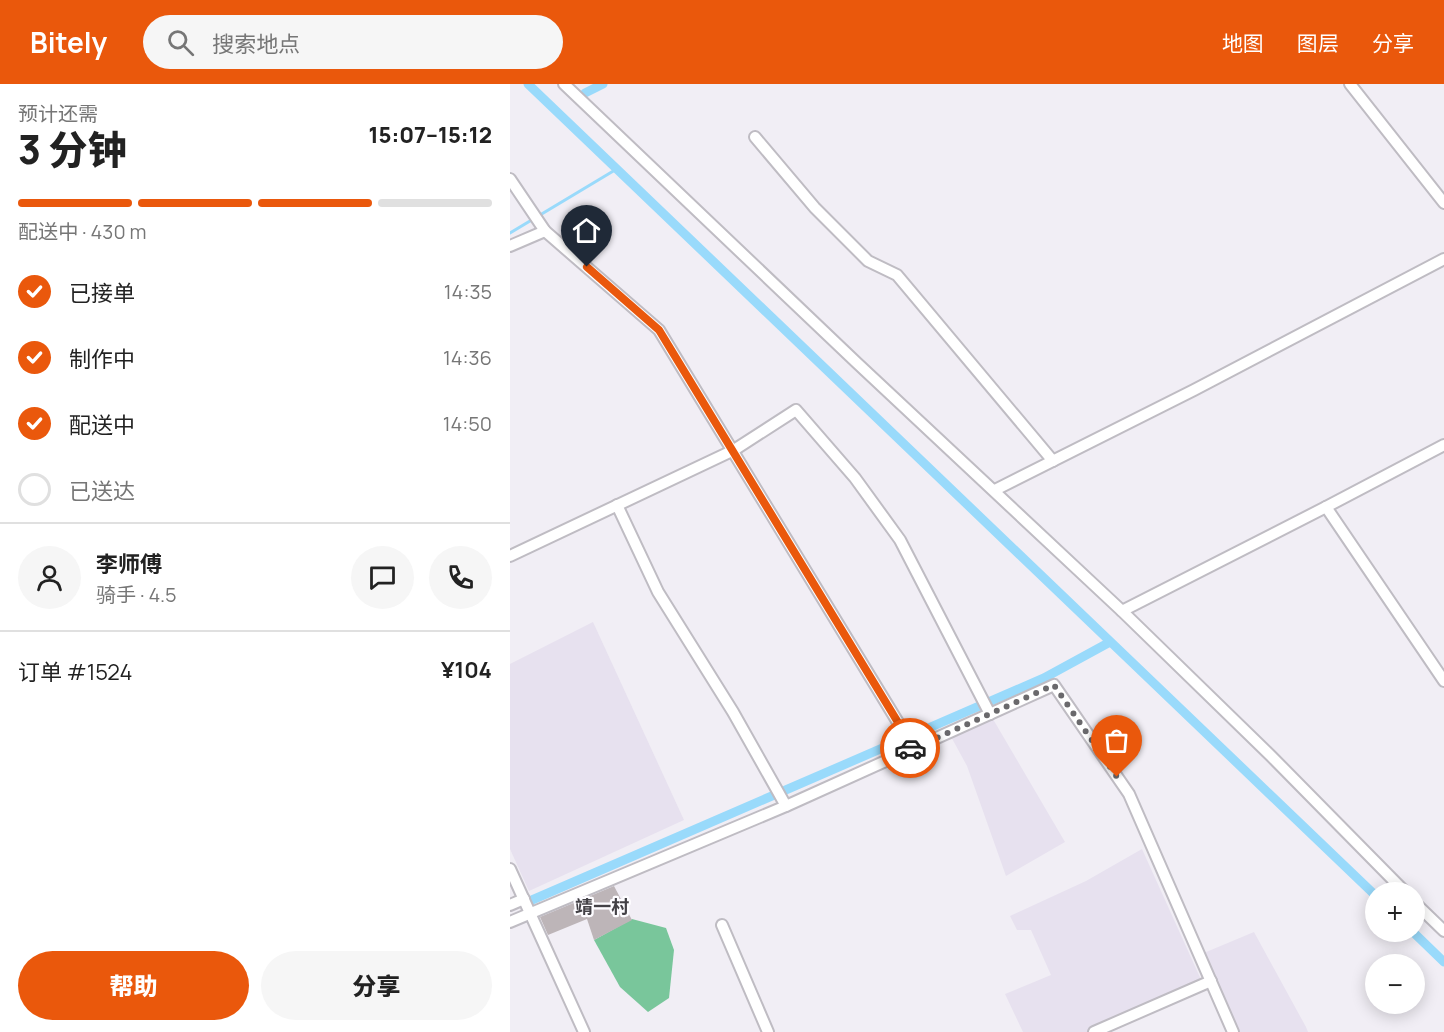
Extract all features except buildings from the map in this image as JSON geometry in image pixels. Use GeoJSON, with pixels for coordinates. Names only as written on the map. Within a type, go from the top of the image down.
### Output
{"type":"FeatureCollection","features":[{"type":"Feature","properties":{"kind":"street"},"geometry":{"type":"LineString","coordinates":[[564,84],[1122,611],[1271,756],[1395,882]]}},
{"type":"Feature","properties":{"kind":"street"},"geometry":{"type":"LineString","coordinates":[[1350,84],[1444,203]]}},
{"type":"Feature","properties":{"kind":"street"},"geometry":{"type":"LineString","coordinates":[[754,137],[815,208],[868,261],[897,275],[1053,461]]}},
{"type":"Feature","properties":{"kind":"street"},"geometry":{"type":"LineString","coordinates":[[510,179],[545,231],[659,330],[899,724],[910,750]]}},
{"type":"Feature","properties":{"kind":"street"},"geometry":{"type":"LineString","coordinates":[[510,246],[545,231]]}},
{"type":"Feature","properties":{"kind":"street"},"geometry":{"type":"LineString","coordinates":[[995,490],[1444,259]]}},
{"type":"Feature","properties":{"kind":"street"},"geometry":{"type":"LineString","coordinates":[[510,556],[732,451],[796,411],[855,478],[900,540],[990,714]]}},
{"type":"Feature","properties":{"kind":"street"},"geometry":{"type":"LineString","coordinates":[[1122,611],[1444,445]]}},
{"type":"Feature","properties":{"kind":"street"},"geometry":{"type":"LineString","coordinates":[[617,505],[658,592],[733,712],[786,805]]}},
{"type":"Feature","properties":{"kind":"street"},"geometry":{"type":"LineString","coordinates":[[1326,507],[1444,681]]}},
{"type":"Feature","properties":{"kind":"street"},"geometry":{"type":"LineString","coordinates":[[510,922],[786,805],[1054,685],[1129,794],[1233,1032]]}},
{"type":"Feature","properties":{"kind":"street"},"geometry":{"type":"LineString","coordinates":[[510,869],[584,1032]]}},
{"type":"Feature","properties":{"kind":"street"},"geometry":{"type":"LineString","coordinates":[[510,904],[524,899]]}},
{"type":"Feature","properties":{"kind":"street"},"geometry":{"type":"LineString","coordinates":[[1425,913],[1444,931]]}},
{"type":"Feature","properties":{"kind":"street"},"geometry":{"type":"LineString","coordinates":[[722,925],[768,1032]]}},
{"type":"Feature","properties":{"kind":"street"},"geometry":{"type":"LineString","coordinates":[[1094,1032],[1211,981]]}},
{"type":"Feature","properties":{"kind":"shaded area"},"geometry":{"type":"Polygon","coordinates":[[[593,622],[684,820],[529,891],[510,849],[510,664],[593,622]]]}},
{"type":"Feature","properties":{"kind":"shaded area"},"geometry":{"type":"Polygon","coordinates":[[[990,714],[1065,842],[1006,876],[967,766],[949,733],[990,714]]]}},
{"type":"Feature","properties":{"kind":"shaded area"},"geometry":{"type":"Polygon","coordinates":[[[1142,849],[1203,984],[1094,1032],[1023,1032],[1005,994],[1051,975],[1031,930],[1017,930],[1010,916],[1086,881],[1142,849]]]}},
{"type":"Feature","properties":{"kind":"shaded area"},"geometry":{"type":"Polygon","coordinates":[[[1254,932],[1308,1032],[1233,1032],[1199,955],[1254,932]]]}},
{"type":"Feature","properties":{"kind":"green space"},"geometry":{"type":"Polygon","coordinates":[[[632,919],[666,928],[674,950],[669,998],[648,1012],[620,987],[594,940],[632,919]]]}},
{"type":"Feature","properties":{"kind":"waterway"},"geometry":{"type":"LineString","coordinates":[[528,84],[1365,885]]}},
{"type":"Feature","properties":{"kind":"waterway"},"geometry":{"type":"LineString","coordinates":[[585,93],[603,84]]}},
{"type":"Feature","properties":{"kind":"waterway"},"geometry":{"type":"LineString","coordinates":[[510,233],[615,170]]}},
{"type":"Feature","properties":{"kind":"waterway"},"geometry":{"type":"LineString","coordinates":[[532,900],[1044,678],[1110,642]]}},
{"type":"Feature","properties":{"kind":"waterway"},"geometry":{"type":"LineString","coordinates":[[1423,942],[1444,962]]}},
{"type":"Feature","properties":{"kind":"way so far"},"geometry":{"type":"LineString","coordinates":[[910,748],[910,750],[1054,685],[1117,777]]}},
{"type":"Feature","properties":{"kind":"district","name":"靖一村"},"geometry":{"type":"Point","coordinates":[602,906]}},
{"type":"Feature","properties":{"kind":"route"},"geometry":{"type":"LineString","coordinates":[[587,267],[659,330],[838,622],[899,724],[910,748]]}}]}
